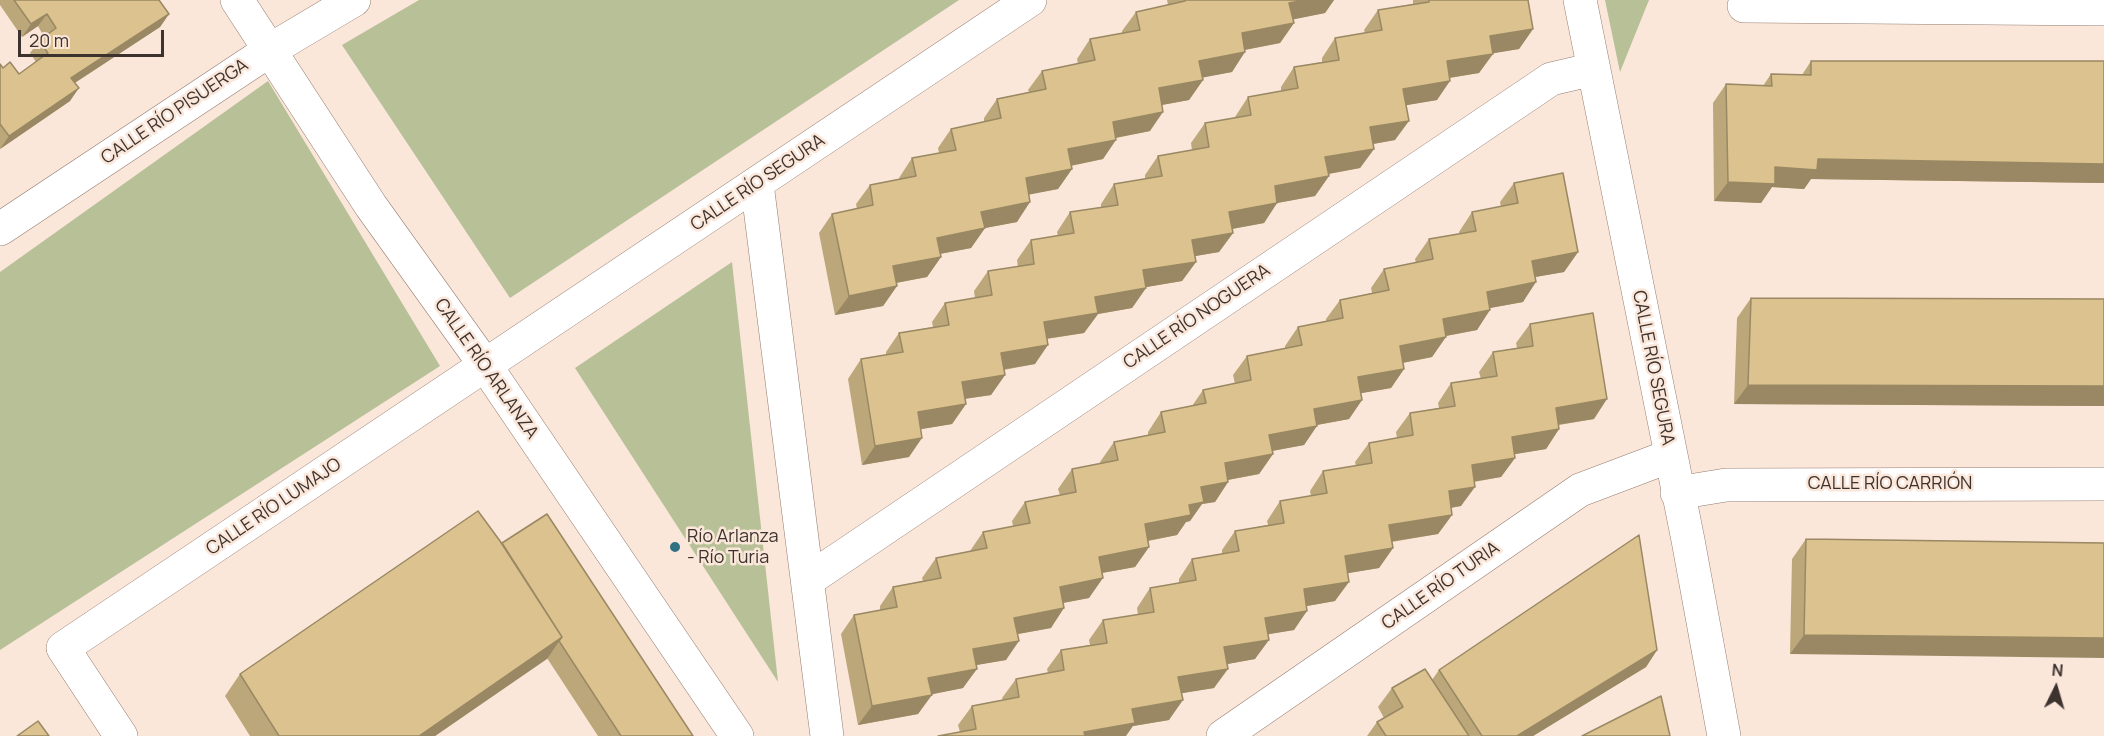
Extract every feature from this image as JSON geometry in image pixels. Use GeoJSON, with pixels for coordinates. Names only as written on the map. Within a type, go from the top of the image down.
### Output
{"type":"FeatureCollection","features":[{"type":"Feature","properties":{"kind":"street","name":"CALLE RÍO ARLANZA"},"geometry":{"type":"LineString","coordinates":[[237,0],[371,206],[484,365],[737,736]]}},
{"type":"Feature","properties":{"kind":"street","name":"CALLE RÍO PISUERGA"},"geometry":{"type":"LineString","coordinates":[[0,229],[270,50],[354,0]]}},
{"type":"Feature","properties":{"kind":"street","name":"CALLE RÍO SEGURA"},"geometry":{"type":"LineString","coordinates":[[484,365],[1030,0]]}},
{"type":"Feature","properties":{"kind":"street","name":"CALLE RÍO SEGURA"},"geometry":{"type":"LineString","coordinates":[[1580,0],[1688,540],[1724,736]]}},
{"type":"Feature","properties":{"kind":"street"},"geometry":{"type":"LineString","coordinates":[[1744,6],[2104,9]]}},
{"type":"Feature","properties":{"kind":"street","name":"CALLE RÍO NOGUERA"},"geometry":{"type":"LineString","coordinates":[[808,580],[1551,79],[1594,69]]}},
{"type":"Feature","properties":{"kind":"street"},"geometry":{"type":"LineString","coordinates":[[757,184],[827,736]]}},
{"type":"Feature","properties":{"kind":"street","name":"CALLE RÍO LUMAJO"},"geometry":{"type":"LineString","coordinates":[[121,736],[63,648],[484,365]]}},
{"type":"Feature","properties":{"kind":"street","name":"CALLE RÍO TURIA"},"geometry":{"type":"LineString","coordinates":[[1223,736],[1580,490],[1670,456]]}},
{"type":"Feature","properties":{"kind":"street","name":"CALLE RÍO CARRIÓN"},"geometry":{"type":"LineString","coordinates":[[1677,493],[1726,485],[2104,484]]}},
{"type":"Feature","properties":{"kind":"green space"},"geometry":{"type":"Polygon","coordinates":[[[419,0],[959,0],[510,298],[342,45],[419,0]]]}},
{"type":"Feature","properties":{"kind":"green space"},"geometry":{"type":"Polygon","coordinates":[[[1605,0],[1649,0],[1620,72],[1605,0]]]}},
{"type":"Feature","properties":{"kind":"green space"},"geometry":{"type":"Polygon","coordinates":[[[268,81],[440,366],[0,650],[0,272],[268,81]]]}},
{"type":"Feature","properties":{"kind":"green space"},"geometry":{"type":"Polygon","coordinates":[[[732,262],[778,682],[575,368],[732,262]]]}},
{"type":"Feature","properties":{"kind":"building"},"geometry":{"type":"Polygon","coordinates":[[[14,0],[159,0],[169,14],[71,78],[79,88],[9,136],[0,124],[0,64],[3,68],[10,62],[19,74],[48,53],[39,41],[56,28],[47,14],[31,24],[14,0]]]}},
{"type":"Feature","properties":{"kind":"building"},"geometry":{"type":"Polygon","coordinates":[[[1185,0],[1305,0],[1289,3],[1294,23],[1242,33],[1245,52],[1199,61],[1203,80],[1159,88],[1163,112],[1113,122],[1116,140],[1068,149],[1072,169],[1026,178],[1030,202],[981,212],[985,228],[937,238],[941,257],[893,266],[897,286],[849,296],[832,214],[873,205],[870,185],[916,176],[912,158],[956,150],[951,129],[1001,118],[997,99],[1046,89],[1042,71],[1095,60],[1090,39],[1140,30],[1136,12],[1185,0]]]}},
{"type":"Feature","properties":{"kind":"building"},"geometry":{"type":"Polygon","coordinates":[[[1429,0],[1528,0],[1533,29],[1490,36],[1493,54],[1447,61],[1450,81],[1403,89],[1409,121],[1370,127],[1374,149],[1325,157],[1329,176],[1275,186],[1277,203],[1229,212],[1233,233],[1192,240],[1196,262],[1143,270],[1146,288],[1095,297],[1098,313],[1044,322],[1048,345],[1001,353],[1005,375],[962,382],[966,404],[918,412],[922,438],[875,446],[861,359],[903,352],[899,333],[949,325],[945,303],[992,295],[988,271],[1034,264],[1031,240],[1074,233],[1070,212],[1118,205],[1114,184],[1162,176],[1158,156],[1209,147],[1205,123],[1251,115],[1248,97],[1298,88],[1294,67],[1339,60],[1335,38],[1382,30],[1378,10],[1429,2],[1429,0]]]}},
{"type":"Feature","properties":{"kind":"building"},"geometry":{"type":"Polygon","coordinates":[[[1811,61],[2104,61],[2104,164],[1818,159],[1817,170],[1775,167],[1775,184],[1728,182],[1726,84],[1772,86],[1771,74],[1811,75],[1811,61]]]}},
{"type":"Feature","properties":{"kind":"building"},"geometry":{"type":"Polygon","coordinates":[[[1563,173],[1578,252],[1532,261],[1536,282],[1487,292],[1490,310],[1443,319],[1446,337],[1400,346],[1404,369],[1358,377],[1362,400],[1314,409],[1317,426],[1269,435],[1273,454],[1225,463],[1228,482],[1201,487],[1204,502],[1189,505],[1191,515],[1145,524],[1149,547],[1099,557],[1103,578],[1060,587],[1064,608],[1014,618],[1019,641],[973,649],[977,669],[928,678],[932,695],[872,706],[854,615],[897,607],[893,587],[941,578],[936,558],[987,548],[983,532],[1030,523],[1025,502],[1076,492],[1072,469],[1118,460],[1114,442],[1165,432],[1161,412],[1206,403],[1203,390],[1251,380],[1247,356],[1302,345],[1298,327],[1343,318],[1340,300],[1389,290],[1384,269],[1433,259],[1429,239],[1476,231],[1472,212],[1518,203],[1514,183],[1563,173]]]}},
{"type":"Feature","properties":{"kind":"building"},"geometry":{"type":"Polygon","coordinates":[[[1751,298],[2104,299],[2104,386],[1748,385],[1751,298]]]}},
{"type":"Feature","properties":{"kind":"building"},"geometry":{"type":"Polygon","coordinates":[[[1593,313],[1607,399],[1556,408],[1559,429],[1512,437],[1515,458],[1472,465],[1475,487],[1449,491],[1452,515],[1389,525],[1393,548],[1345,556],[1349,582],[1304,589],[1307,611],[1265,618],[1269,640],[1224,647],[1228,669],[1178,677],[1183,700],[1132,709],[1135,723],[1084,732],[1085,736],[938,736],[976,729],[972,706],[1019,697],[1016,679],[1064,670],[1061,650],[1107,643],[1103,620],[1154,612],[1150,588],[1196,580],[1192,559],[1239,551],[1235,531],[1284,523],[1280,501],[1327,493],[1323,471],[1372,463],[1369,443],[1413,435],[1410,413],[1455,406],[1451,383],[1497,376],[1493,352],[1533,346],[1530,324],[1593,313]]]}},
{"type":"Feature","properties":{"kind":"building"},"geometry":{"type":"Polygon","coordinates":[[[478,511],[562,637],[419,736],[279,736],[240,674],[478,511]]]}},
{"type":"Feature","properties":{"kind":"building"},"geometry":{"type":"Polygon","coordinates":[[[547,514],[693,736],[621,736],[559,641],[562,637],[502,543],[547,514]]]}},
{"type":"Feature","properties":{"kind":"building"},"geometry":{"type":"Polygon","coordinates":[[[1639,535],[1657,650],[1517,736],[1482,736],[1439,670],[1639,535]]]}},
{"type":"Feature","properties":{"kind":"building"},"geometry":{"type":"Polygon","coordinates":[[[1806,539],[2104,543],[2104,638],[1804,635],[1806,539]]]}},
{"type":"Feature","properties":{"kind":"building"},"geometry":{"type":"Polygon","coordinates":[[[1425,669],[1469,736],[1386,736],[1377,722],[1403,707],[1392,688],[1425,669]]]}},
{"type":"Feature","properties":{"kind":"building"},"geometry":{"type":"Polygon","coordinates":[[[1661,696],[1670,736],[1582,736],[1661,696]]]}},
{"type":"Feature","properties":{"kind":"building"},"geometry":{"type":"Polygon","coordinates":[[[38,721],[49,736],[17,736],[38,721]]]}},
{"type":"Feature","properties":{"kind":"place","name":"Río Arlanza - Río Turia"},"geometry":{"type":"Point","coordinates":[675,547]}}]}
